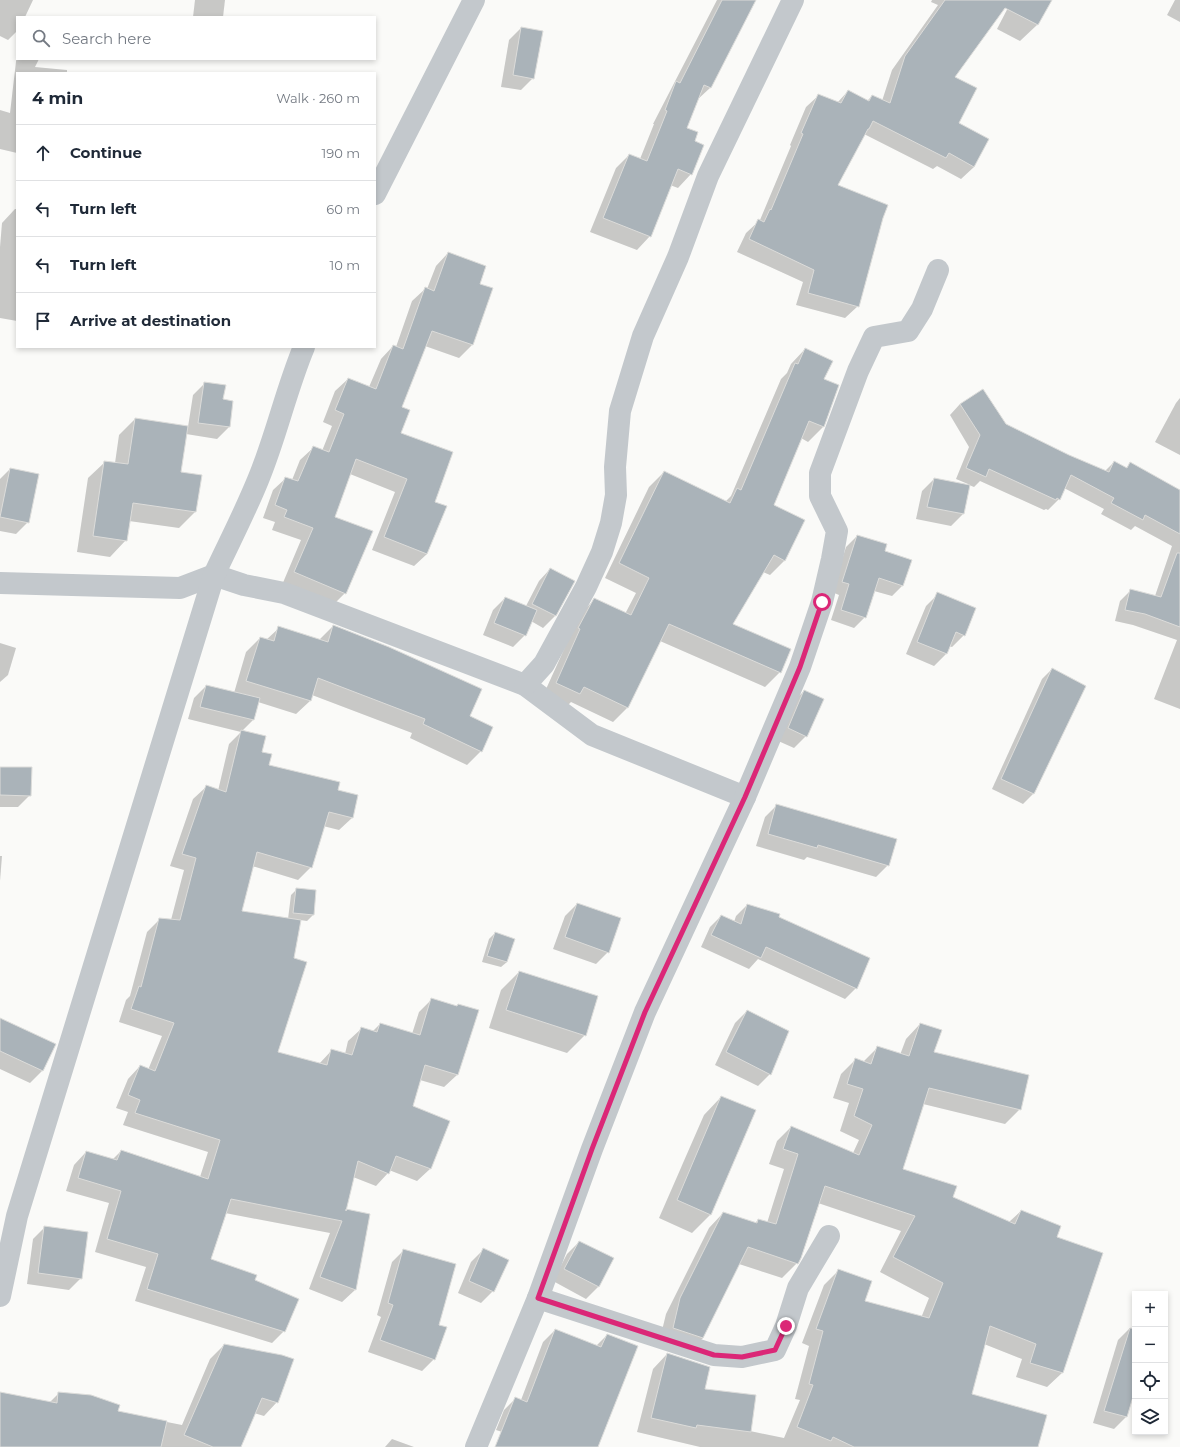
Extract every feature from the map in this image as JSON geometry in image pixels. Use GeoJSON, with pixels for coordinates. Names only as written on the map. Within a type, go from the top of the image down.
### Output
{"type":"FeatureCollection","features":[{"type":"Feature","properties":{"kind":"street"},"geometry":{"type":"LineString","coordinates":[[376,192],[474,0]]}},
{"type":"Feature","properties":{"kind":"street"},"geometry":{"type":"LineString","coordinates":[[525,685],[544,664],[572,614],[602,552],[612,523],[616,495],[615,467],[620,410],[643,336],[678,257],[708,176],[793,0]]}},
{"type":"Feature","properties":{"kind":"street"},"geometry":{"type":"LineString","coordinates":[[476,1447],[538,1298],[592,1149],[645,1012],[745,797],[800,667],[822,602],[837,531],[820,496],[820,473],[858,371],[874,337],[908,331],[922,309],[938,270]]}},
{"type":"Feature","properties":{"kind":"street"},"geometry":{"type":"LineString","coordinates":[[0,1296],[17,1216],[214,575],[258,480],[278,424],[295,368],[304,348]]}},
{"type":"Feature","properties":{"kind":"street"},"geometry":{"type":"LineString","coordinates":[[0,583],[180,588],[214,575],[244,585],[284,593],[525,685],[592,735],[745,797]]}},
{"type":"Feature","properties":{"kind":"street"},"geometry":{"type":"LineString","coordinates":[[538,1298],[714,1355],[742,1357],[762,1353],[775,1350],[786,1326],[798,1288],[829,1236]]}},
{"type":"Feature","properties":{"kind":"building"},"geometry":{"type":"Polygon","coordinates":[[[722,0],[756,0],[711,88],[704,85],[687,128],[698,132],[695,141],[704,145],[692,175],[678,169],[651,237],[603,218],[629,154],[647,161],[667,111],[665,110],[676,81],[680,83],[722,0]]]}},
{"type":"Feature","properties":{"kind":"building"},"geometry":{"type":"Polygon","coordinates":[[[945,0],[1052,0],[1038,25],[1005,8],[955,77],[977,88],[959,123],[989,139],[974,167],[949,153],[946,158],[873,121],[838,185],[888,205],[883,218],[859,307],[808,293],[814,270],[749,239],[758,219],[764,222],[770,209],[771,210],[818,94],[841,103],[848,90],[869,101],[872,95],[890,103],[905,56],[945,0]]]}},
{"type":"Feature","properties":{"kind":"building"},"geometry":{"type":"Polygon","coordinates":[[[521,27],[543,31],[534,79],[513,75],[521,27]]]}},
{"type":"Feature","properties":{"kind":"building"},"geometry":{"type":"Polygon","coordinates":[[[448,252],[486,266],[480,284],[493,288],[473,345],[432,331],[402,407],[410,410],[401,433],[453,452],[435,502],[447,506],[427,554],[384,537],[407,479],[356,459],[335,517],[373,531],[346,594],[294,572],[313,528],[284,517],[287,510],[275,505],[285,477],[298,481],[313,446],[329,452],[344,414],[335,410],[348,378],[376,389],[393,345],[403,349],[425,287],[434,291],[448,252]]]}},
{"type":"Feature","properties":{"kind":"building"},"geometry":{"type":"Polygon","coordinates":[[[805,348],[833,361],[824,379],[839,385],[824,427],[809,421],[774,505],[805,520],[785,561],[774,555],[733,624],[791,649],[781,673],[669,624],[628,708],[584,687],[580,694],[556,683],[580,629],[578,628],[594,598],[631,615],[649,578],[619,563],[664,471],[730,503],[737,488],[741,490],[795,363],[798,364],[805,348]]]}},
{"type":"Feature","properties":{"kind":"building"},"geometry":{"type":"Polygon","coordinates":[[[204,382],[226,385],[223,399],[233,401],[230,427],[198,423],[204,382]]]}},
{"type":"Feature","properties":{"kind":"building"},"geometry":{"type":"Polygon","coordinates":[[[983,389],[1006,424],[1069,455],[1109,472],[1114,461],[1127,468],[1130,462],[1180,490],[1180,534],[1145,515],[1143,520],[1111,503],[1114,498],[1071,475],[1060,500],[1057,498],[1056,500],[989,469],[986,477],[966,468],[980,435],[960,404],[983,389]]]}},
{"type":"Feature","properties":{"kind":"building"},"geometry":{"type":"Polygon","coordinates":[[[135,418],[188,426],[181,472],[202,475],[196,512],[133,503],[127,541],[93,536],[104,461],[128,464],[135,418]]]}},
{"type":"Feature","properties":{"kind":"building"},"geometry":{"type":"Polygon","coordinates":[[[10,468],[39,474],[29,523],[0,517],[10,468]]]}},
{"type":"Feature","properties":{"kind":"building"},"geometry":{"type":"Polygon","coordinates":[[[934,478],[970,485],[964,514],[927,507],[934,478]]]}},
{"type":"Feature","properties":{"kind":"building"},"geometry":{"type":"Polygon","coordinates":[[[857,535],[887,544],[885,551],[912,560],[903,586],[879,578],[866,618],[841,610],[849,584],[842,582],[857,535]]]}},
{"type":"Feature","properties":{"kind":"building"},"geometry":{"type":"Polygon","coordinates":[[[1177,553],[1180,553],[1180,627],[1145,614],[1125,610],[1130,589],[1161,597],[1177,553]]]}},
{"type":"Feature","properties":{"kind":"building"},"geometry":{"type":"Polygon","coordinates":[[[550,568],[575,581],[556,616],[532,604],[550,568]]]}},
{"type":"Feature","properties":{"kind":"building"},"geometry":{"type":"Polygon","coordinates":[[[937,592],[976,608],[965,636],[956,632],[947,654],[917,642],[937,592]]]}},
{"type":"Feature","properties":{"kind":"building"},"geometry":{"type":"Polygon","coordinates":[[[505,597],[537,610],[526,636],[494,623],[505,597]]]}},
{"type":"Feature","properties":{"kind":"building"},"geometry":{"type":"Polygon","coordinates":[[[333,625],[389,647],[482,689],[470,716],[493,727],[482,752],[423,724],[425,719],[318,678],[311,701],[246,681],[260,637],[274,641],[278,626],[328,642],[333,625]]]}},
{"type":"Feature","properties":{"kind":"building"},"geometry":{"type":"Polygon","coordinates":[[[1052,668],[1086,686],[1034,794],[1001,779],[1052,668]]]}},
{"type":"Feature","properties":{"kind":"building"},"geometry":{"type":"Polygon","coordinates":[[[206,685],[260,698],[254,720],[200,707],[206,685]]]}},
{"type":"Feature","properties":{"kind":"building"},"geometry":{"type":"Polygon","coordinates":[[[804,690],[824,699],[807,737],[788,728],[804,690]]]}},
{"type":"Feature","properties":{"kind":"building"},"geometry":{"type":"Polygon","coordinates":[[[241,730],[266,736],[262,752],[272,754],[269,765],[340,782],[338,790],[358,795],[353,818],[329,812],[312,868],[257,852],[242,911],[301,920],[294,958],[307,962],[278,1052],[327,1065],[331,1049],[352,1055],[361,1027],[377,1032],[380,1023],[420,1035],[431,998],[457,1006],[458,1004],[479,1010],[458,1075],[425,1065],[413,1106],[450,1121],[431,1169],[396,1156],[389,1174],[358,1161],[346,1209],[370,1214],[356,1290],[320,1277],[342,1221],[231,1199],[211,1259],[257,1275],[255,1280],[299,1299],[285,1332],[147,1289],[158,1254],[107,1239],[121,1191],[78,1178],[86,1151],[117,1160],[121,1150],[208,1179],[220,1140],[135,1113],[140,1100],[128,1095],[140,1065],[155,1071],[174,1023],[131,1009],[139,986],[141,987],[159,918],[180,920],[196,858],[182,854],[206,785],[226,792],[241,730]]]}},
{"type":"Feature","properties":{"kind":"building"},"geometry":{"type":"Polygon","coordinates":[[[0,767],[32,767],[31,796],[0,795],[0,767]]]}},
{"type":"Feature","properties":{"kind":"building"},"geometry":{"type":"Polygon","coordinates":[[[776,804],[897,839],[889,866],[818,845],[817,848],[768,834],[776,804]]]}},
{"type":"Feature","properties":{"kind":"building"},"geometry":{"type":"Polygon","coordinates":[[[296,888],[316,890],[314,915],[293,913],[296,888]]]}},
{"type":"Feature","properties":{"kind":"building"},"geometry":{"type":"Polygon","coordinates":[[[577,903],[621,918],[609,953],[565,937],[577,903]]]}},
{"type":"Feature","properties":{"kind":"building"},"geometry":{"type":"Polygon","coordinates":[[[747,904],[780,914],[779,917],[870,958],[857,989],[766,947],[761,958],[711,935],[721,915],[741,924],[747,904]]]}},
{"type":"Feature","properties":{"kind":"building"},"geometry":{"type":"Polygon","coordinates":[[[495,932],[515,939],[507,962],[487,956],[495,932]]]}},
{"type":"Feature","properties":{"kind":"building"},"geometry":{"type":"Polygon","coordinates":[[[519,971],[598,996],[586,1036],[506,1010],[519,971]]]}},
{"type":"Feature","properties":{"kind":"building"},"geometry":{"type":"Polygon","coordinates":[[[747,1010],[789,1031],[771,1075],[726,1052],[747,1010]]]}},
{"type":"Feature","properties":{"kind":"building"},"geometry":{"type":"Polygon","coordinates":[[[0,1018],[56,1044],[43,1071],[0,1051],[0,1018]]]}},
{"type":"Feature","properties":{"kind":"building"},"geometry":{"type":"Polygon","coordinates":[[[920,1023],[942,1030],[934,1052],[1029,1075],[1021,1110],[929,1088],[903,1169],[957,1186],[953,1197],[1015,1224],[1021,1210],[1061,1226],[1057,1237],[1103,1253],[1063,1373],[1030,1363],[1036,1344],[990,1326],[972,1394],[1047,1415],[1038,1447],[854,1447],[833,1437],[831,1441],[797,1427],[813,1385],[809,1384],[823,1331],[816,1329],[838,1269],[872,1281],[865,1301],[929,1318],[943,1283],[893,1257],[915,1216],[825,1186],[798,1264],[748,1247],[703,1338],[673,1328],[680,1298],[723,1212],[757,1223],[758,1219],[776,1224],[798,1154],[783,1149],[791,1126],[859,1155],[872,1125],[854,1116],[863,1089],[847,1084],[855,1058],[871,1064],[877,1046],[909,1056],[920,1023]]]}},
{"type":"Feature","properties":{"kind":"building"},"geometry":{"type":"Polygon","coordinates":[[[721,1096],[756,1110],[711,1215],[677,1200],[721,1096]]]}},
{"type":"Feature","properties":{"kind":"building"},"geometry":{"type":"Polygon","coordinates":[[[44,1226],[88,1232],[82,1279],[38,1273],[44,1226]]]}},
{"type":"Feature","properties":{"kind":"building"},"geometry":{"type":"Polygon","coordinates":[[[579,1241],[614,1258],[599,1287],[564,1269],[579,1241]]]}},
{"type":"Feature","properties":{"kind":"building"},"geometry":{"type":"Polygon","coordinates":[[[483,1248],[509,1260],[494,1292],[469,1281],[483,1248]]]}},
{"type":"Feature","properties":{"kind":"building"},"geometry":{"type":"Polygon","coordinates":[[[403,1249],[456,1264],[439,1325],[447,1327],[435,1360],[380,1340],[393,1305],[388,1303],[403,1249]]]}},
{"type":"Feature","properties":{"kind":"building"},"geometry":{"type":"Polygon","coordinates":[[[1130,1328],[1132,1328],[1132,1400],[1127,1417],[1104,1411],[1130,1328]]]}},
{"type":"Feature","properties":{"kind":"building"},"geometry":{"type":"Polygon","coordinates":[[[555,1329],[601,1347],[607,1334],[638,1346],[598,1447],[495,1447],[515,1397],[527,1402],[555,1329]]]}},
{"type":"Feature","properties":{"kind":"building"},"geometry":{"type":"Polygon","coordinates":[[[224,1344],[282,1355],[294,1359],[278,1403],[262,1398],[241,1447],[213,1447],[184,1435],[224,1344]]]}},
{"type":"Feature","properties":{"kind":"building"},"geometry":{"type":"Polygon","coordinates":[[[667,1353],[710,1367],[705,1389],[756,1395],[751,1432],[697,1425],[696,1428],[651,1418],[667,1353]]]}},
{"type":"Feature","properties":{"kind":"building"},"geometry":{"type":"Polygon","coordinates":[[[0,1392],[57,1403],[58,1392],[91,1395],[120,1405],[118,1411],[167,1421],[161,1447],[0,1447],[0,1392]]]}},
{"type":"Feature","properties":{"kind":"route"},"geometry":{"type":"LineString","coordinates":[[786,1326],[775,1350],[742,1357],[714,1355],[538,1298],[592,1149],[645,1012],[745,797],[800,667],[822,602]]}}]}
